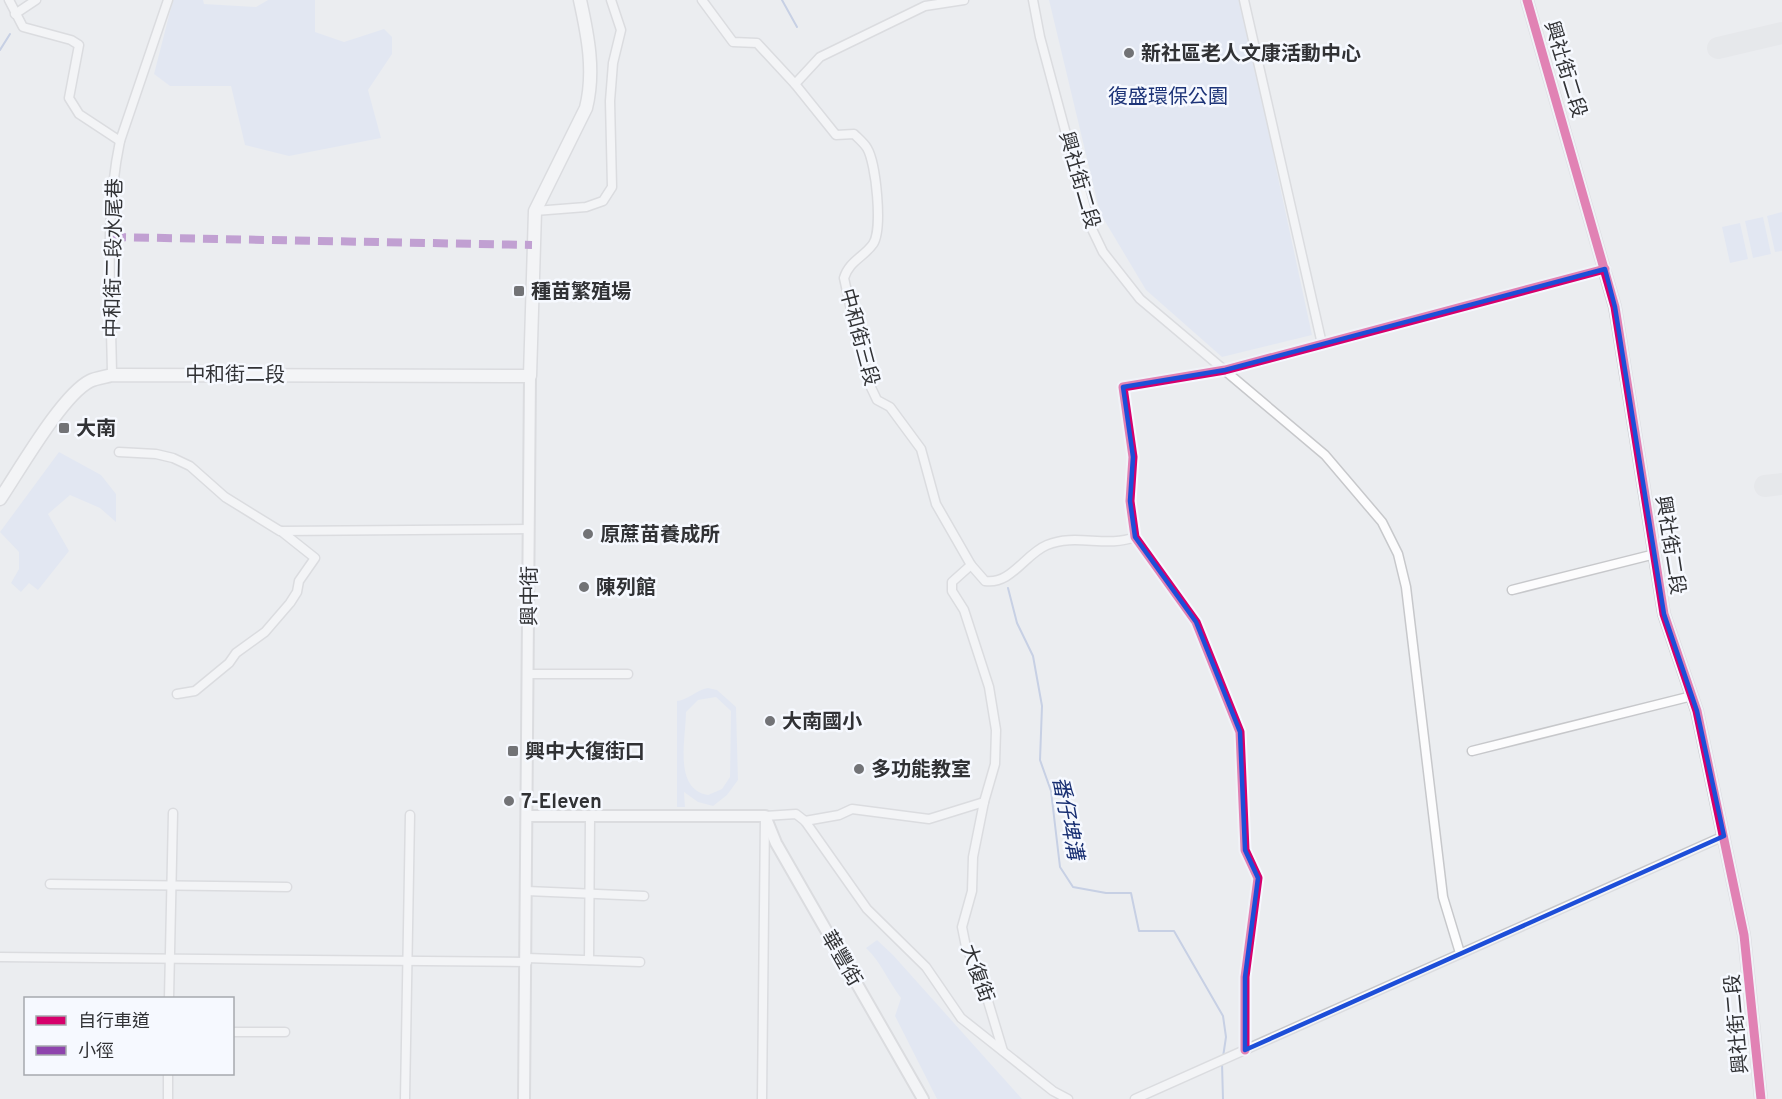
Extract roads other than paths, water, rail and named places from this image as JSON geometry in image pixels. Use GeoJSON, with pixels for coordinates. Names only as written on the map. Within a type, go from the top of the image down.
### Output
{"type":"FeatureCollection","features":[{"type":"Feature","properties":{"kind":"main road"},"geometry":{"type":"LineString","coordinates":[[530,376],[535,211],[586,108],[589,95],[590,52],[580,0]]}},
{"type":"Feature","properties":{"kind":"main road","name":"中和街二段"},"geometry":{"type":"LineString","coordinates":[[0,499],[63,408],[80,388],[91,380],[112,375],[530,376]]}},
{"type":"Feature","properties":{"kind":"street"},"geometry":{"type":"LineString","coordinates":[[9,0],[23,27],[71,40],[79,45],[69,98],[79,114],[120,141]]}},
{"type":"Feature","properties":{"kind":"street"},"geometry":{"type":"LineString","coordinates":[[15,14],[36,0]]}},
{"type":"Feature","properties":{"kind":"street","name":"中和街二段水尾巷"},"geometry":{"type":"LineString","coordinates":[[112,375],[111,249],[115,165],[120,141],[168,0]]}},
{"type":"Feature","properties":{"kind":"street"},"geometry":{"type":"LineString","coordinates":[[535,211],[586,207],[603,201],[612,187],[610,101],[613,63],[621,30],[611,0]]}},
{"type":"Feature","properties":{"kind":"street","name":"中和街三段"},"geometry":{"type":"LineString","coordinates":[[702,0],[733,42],[757,43],[795,84],[836,135],[854,134],[867,149],[876,191],[878,231],[873,244],[847,268],[844,278],[866,377],[877,400],[890,406],[921,449],[936,504],[971,565]]}},
{"type":"Feature","properties":{"kind":"street"},"geometry":{"type":"LineString","coordinates":[[795,84],[820,57],[925,6],[963,0]]}},
{"type":"Feature","properties":{"kind":"street","name":"興社街二段"},"geometry":{"type":"LineString","coordinates":[[1033,0],[1040,37],[1091,227],[1103,252],[1140,299],[1325,454],[1382,522],[1398,554],[1406,587],[1443,897],[1460,953]]}},
{"type":"Feature","properties":{"kind":"street"},"geometry":{"type":"LineString","coordinates":[[1244,0],[1322,344]]}},
{"type":"Feature","properties":{"kind":"street","name":"興社街二段"},"geometry":{"type":"LineString","coordinates":[[1527,0],[1615,307],[1664,614],[1692,696],[1744,935],[1761,1099]]}},
{"type":"Feature","properties":{"kind":"street"},"geometry":{"type":"LineString","coordinates":[[1245,1050],[1245,978],[1258,878],[1245,849],[1240,732],[1196,622],[1135,537],[1130,501],[1133,457],[1123,387],[1225,370],[1605,269]]}},
{"type":"Feature","properties":{"kind":"street","name":"興中街"},"geometry":{"type":"LineString","coordinates":[[524,1099],[530,376]]}},
{"type":"Feature","properties":{"kind":"street"},"geometry":{"type":"LineString","coordinates":[[119,452],[156,454],[190,466],[225,497],[280,531],[315,558],[299,581],[297,592],[272,625],[236,653],[217,674],[195,691],[177,694]]}},
{"type":"Feature","properties":{"kind":"street"},"geometry":{"type":"LineString","coordinates":[[280,531],[529,529]]}},
{"type":"Feature","properties":{"kind":"street"},"geometry":{"type":"LineString","coordinates":[[971,565],[985,581],[994,583],[1003,579],[1046,545],[1068,540],[1102,543],[1135,537]]}},
{"type":"Feature","properties":{"kind":"street"},"geometry":{"type":"LineString","coordinates":[[1512,590],[1654,554]]}},
{"type":"Feature","properties":{"kind":"street","name":"大復街"},"geometry":{"type":"LineString","coordinates":[[971,565],[952,582],[952,591],[963,610],[978,650],[989,687],[996,730],[995,765],[984,802],[973,856],[972,891],[962,927],[966,947],[981,978],[1003,1051]]}},
{"type":"Feature","properties":{"kind":"street"},"geometry":{"type":"LineString","coordinates":[[529,674],[628,674]]}},
{"type":"Feature","properties":{"kind":"street"},"geometry":{"type":"LineString","coordinates":[[1472,751],[1692,696]]}},
{"type":"Feature","properties":{"kind":"street"},"geometry":{"type":"LineString","coordinates":[[527,816],[796,814],[805,821],[839,815],[852,809],[929,819],[984,802]]}},
{"type":"Feature","properties":{"kind":"street"},"geometry":{"type":"LineString","coordinates":[[169,997],[173,813]]}},
{"type":"Feature","properties":{"kind":"street"},"geometry":{"type":"LineString","coordinates":[[405,1099],[410,815]]}},
{"type":"Feature","properties":{"kind":"street"},"geometry":{"type":"LineString","coordinates":[[762,1099],[765,816]]}},
{"type":"Feature","properties":{"kind":"street","name":"華豐街"},"geometry":{"type":"LineString","coordinates":[[765,816],[776,843],[923,1099]]}},
{"type":"Feature","properties":{"kind":"street"},"geometry":{"type":"LineString","coordinates":[[589,960],[590,817]]}},
{"type":"Feature","properties":{"kind":"street","name":"大復街"},"geometry":{"type":"LineString","coordinates":[[805,821],[867,909],[926,967],[962,1018],[1003,1051]]}},
{"type":"Feature","properties":{"kind":"street"},"geometry":{"type":"LineString","coordinates":[[1135,1099],[1724,836]]}},
{"type":"Feature","properties":{"kind":"street"},"geometry":{"type":"LineString","coordinates":[[50,884],[287,887]]}},
{"type":"Feature","properties":{"kind":"street"},"geometry":{"type":"LineString","coordinates":[[526,891],[644,896]]}},
{"type":"Feature","properties":{"kind":"street"},"geometry":{"type":"LineString","coordinates":[[0,957],[640,962]]}},
{"type":"Feature","properties":{"kind":"street"},"geometry":{"type":"LineString","coordinates":[[234,1032],[285,1032]]}},
{"type":"Feature","properties":{"kind":"street"},"geometry":{"type":"LineString","coordinates":[[1003,1051],[1053,1091],[1068,1099]]}},
{"type":"Feature","properties":{"kind":"street"},"geometry":{"type":"LineString","coordinates":[[168,1075],[168,1099]]}},
{"type":"Feature","properties":{"kind":"waterway"},"geometry":{"type":"LineString","coordinates":[[782,0],[797,27]]}},
{"type":"Feature","properties":{"kind":"waterway"},"geometry":{"type":"LineString","coordinates":[[0,50],[10,34]]}},
{"type":"Feature","properties":{"kind":"waterway","name":"番仔埤溝"},"geometry":{"type":"LineString","coordinates":[[1008,588],[1017,623],[1033,656],[1042,706],[1040,760],[1051,791],[1060,867],[1073,887],[1106,893],[1131,893],[1139,931],[1174,931],[1223,1016],[1226,1037],[1223,1057]]}},
{"type":"Feature","properties":{"kind":"waterway","name":"番仔埤溝"},"geometry":{"type":"LineString","coordinates":[[1222,1063],[1223,1099]]}},
{"type":"Feature","properties":{"kind":"place","name":"新社區老人文康活動中心"},"geometry":{"type":"Point","coordinates":[1129,53]}},
{"type":"Feature","properties":{"kind":"place","name":"種苗繁殖場"},"geometry":{"type":"Point","coordinates":[519,291]}},
{"type":"Feature","properties":{"kind":"place","name":"大南"},"geometry":{"type":"Point","coordinates":[64,428]}},
{"type":"Feature","properties":{"kind":"place","name":"原蔗苗養成所"},"geometry":{"type":"Point","coordinates":[588,534]}},
{"type":"Feature","properties":{"kind":"place","name":"陳列館"},"geometry":{"type":"Point","coordinates":[584,587]}},
{"type":"Feature","properties":{"kind":"place","name":"大南國小"},"geometry":{"type":"Point","coordinates":[770,721]}},
{"type":"Feature","properties":{"kind":"place","name":"興中大復街口"},"geometry":{"type":"Point","coordinates":[513,751]}},
{"type":"Feature","properties":{"kind":"place","name":"多功能教室"},"geometry":{"type":"Point","coordinates":[859,769]}},
{"type":"Feature","properties":{"kind":"place","name":"7-Eleven"},"geometry":{"type":"Point","coordinates":[509,801]}},
{"type":"Feature","properties":{"kind":"park label","name":"復盛環保公園"},"geometry":{"type":"Point","coordinates":[1168,96]}}]}
